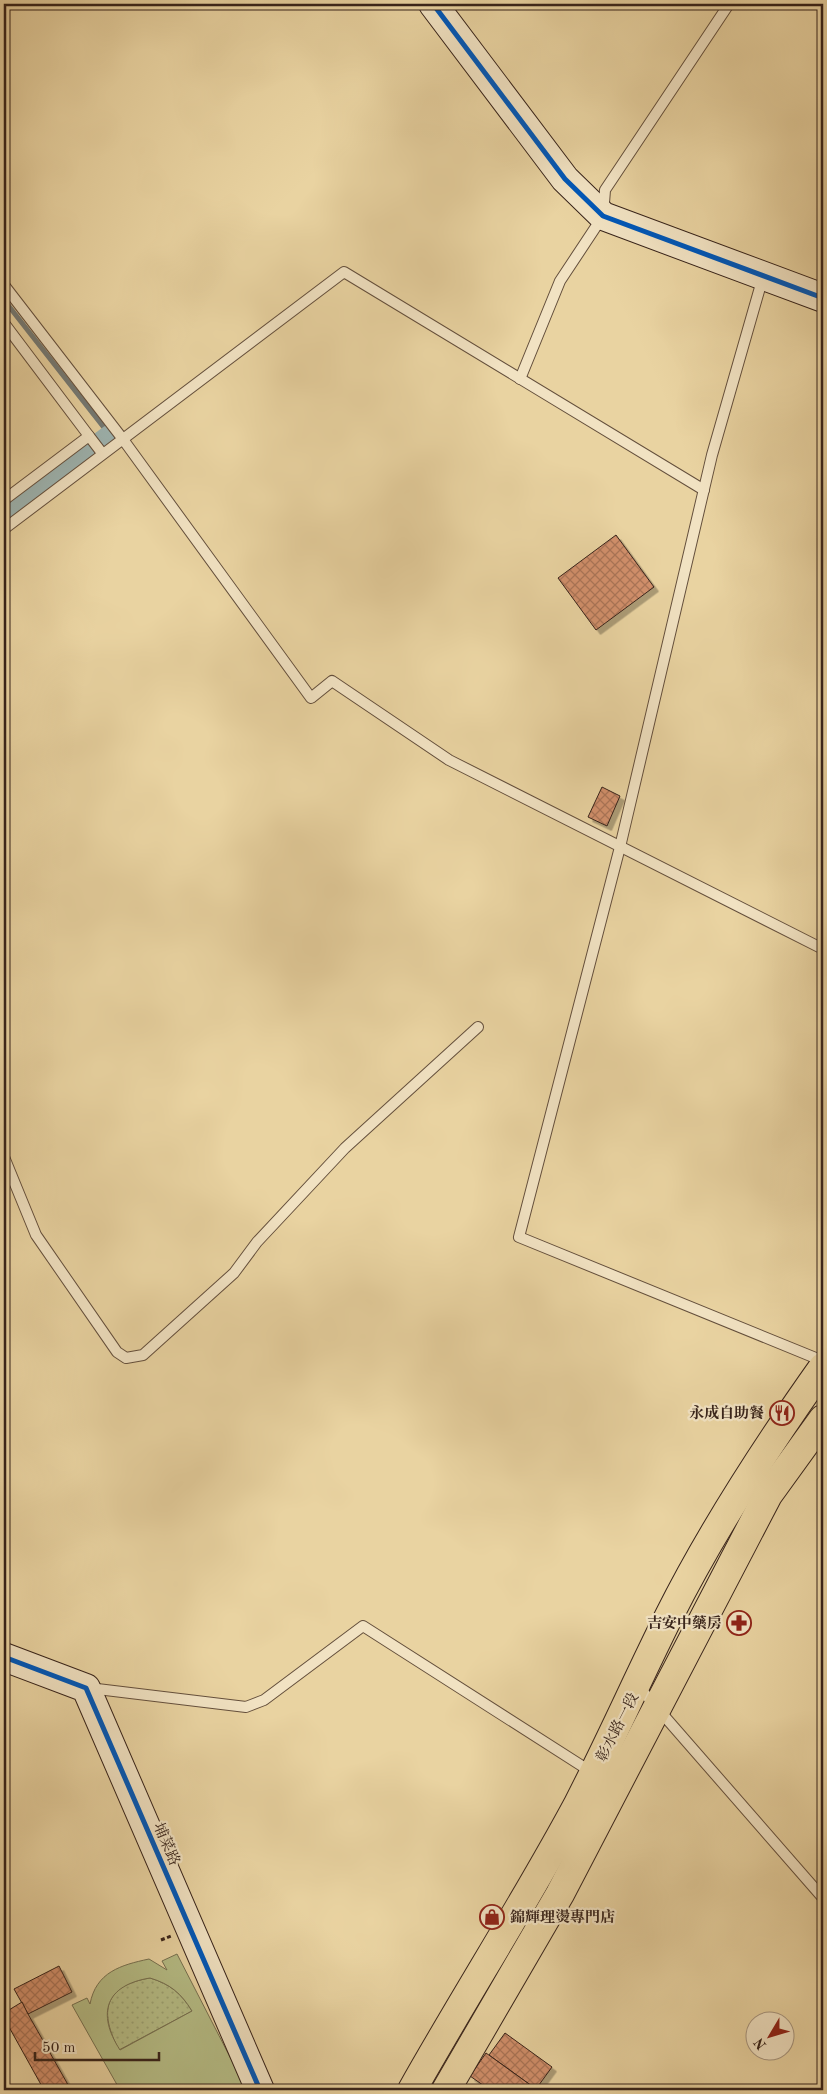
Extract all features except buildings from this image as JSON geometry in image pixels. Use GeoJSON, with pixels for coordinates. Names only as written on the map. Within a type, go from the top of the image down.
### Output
{"type":"FeatureCollection","features":[{"type":"Feature","properties":{"kind":"main road","name":"彰水路一段"},"geometry":{"type":"LineString","coordinates":[[412,2090],[560,1837],[594,1774],[670,1615],[721,1523],[768,1447],[823,1367]]}},
{"type":"Feature","properties":{"kind":"main road","name":"彰水路一段"},"geometry":{"type":"LineString","coordinates":[[446,2090],[560,1894],[768,1495],[823,1419]]}},
{"type":"Feature","properties":{"kind":"main road"},"geometry":{"type":"LineString","coordinates":[[768,1447],[791,1463]]}},
{"type":"Feature","properties":{"kind":"street"},"geometry":{"type":"LineString","coordinates":[[433,4],[565,179],[603,216],[823,298]]}},
{"type":"Feature","properties":{"kind":"street"},"geometry":{"type":"LineString","coordinates":[[4,1657],[86,1688]]}},
{"type":"Feature","properties":{"kind":"street","name":"埔菜路"},"geometry":{"type":"LineString","coordinates":[[86,1688],[260,2090]]}},
{"type":"Feature","properties":{"kind":"lane"},"geometry":{"type":"LineString","coordinates":[[520,379],[560,281],[603,216],[605,190],[729,4]]}},
{"type":"Feature","properties":{"kind":"lane"},"geometry":{"type":"LineString","coordinates":[[4,529],[102,453],[344,272],[704,490]]}},
{"type":"Feature","properties":{"kind":"lane"},"geometry":{"type":"LineString","coordinates":[[763,276],[704,490],[620,847],[519,1237],[823,1361]]}},
{"type":"Feature","properties":{"kind":"lane"},"geometry":{"type":"LineString","coordinates":[[4,285],[122,438],[311,698],[332,681],[449,760],[823,949]]}},
{"type":"Feature","properties":{"kind":"lane"},"geometry":{"type":"LineString","coordinates":[[4,323],[102,453]]}},
{"type":"Feature","properties":{"kind":"lane"},"geometry":{"type":"LineString","coordinates":[[4,500],[89,436]]}},
{"type":"Feature","properties":{"kind":"lane"},"geometry":{"type":"LineString","coordinates":[[4,1157],[36,1235],[117,1352],[126,1358],[143,1355],[234,1272],[257,1242],[345,1148],[478,1027]]}},
{"type":"Feature","properties":{"kind":"lane"},"geometry":{"type":"LineString","coordinates":[[86,1688],[246,1707],[264,1700],[363,1626],[594,1774]]}},
{"type":"Feature","properties":{"kind":"lane"},"geometry":{"type":"LineString","coordinates":[[638,1685],[657,1710],[823,1898]]}},
{"type":"Feature","properties":{"kind":"green space"},"geometry":{"type":"Polygon","coordinates":[[[177,1954],[247,2090],[120,2090],[72,2005],[87,1998],[90,2004],[98,1984],[104,1977],[120,1967],[149,1959],[167,1970],[162,1961],[177,1954]],[[150,1978],[123,1987],[115,1994],[110,2003],[107,2013],[108,2024],[120,2050],[192,2011],[184,1999],[174,1990],[150,1978]]]}},
{"type":"Feature","properties":{"kind":"green space"},"geometry":{"type":"Polygon","coordinates":[[[150,1978],[174,1990],[184,1999],[192,2011],[119,2050],[109,2024],[109,2003],[114,1994],[123,1987],[150,1978]]]}},
{"type":"Feature","properties":{"kind":"waterway"},"geometry":{"type":"LineString","coordinates":[[4,300],[109,434]]}},
{"type":"Feature","properties":{"kind":"waterway"},"geometry":{"type":"LineString","coordinates":[[4,513],[109,434]]}},
{"type":"Feature","properties":{"kind":"cycle path"},"geometry":{"type":"LineString","coordinates":[[433,4],[565,179],[603,216],[823,298]]}},
{"type":"Feature","properties":{"kind":"cycle path"},"geometry":{"type":"LineString","coordinates":[[4,1657],[86,1688],[260,2090]]}},
{"type":"Feature","properties":{"kind":"place","name":"永成自助餐"},"geometry":{"type":"Point","coordinates":[782,1413]}},
{"type":"Feature","properties":{"kind":"place","name":"吉安中藥房"},"geometry":{"type":"Point","coordinates":[739,1623]}},
{"type":"Feature","properties":{"kind":"place","name":"錦輝理燙專門店"},"geometry":{"type":"Point","coordinates":[492,1917]}}]}
